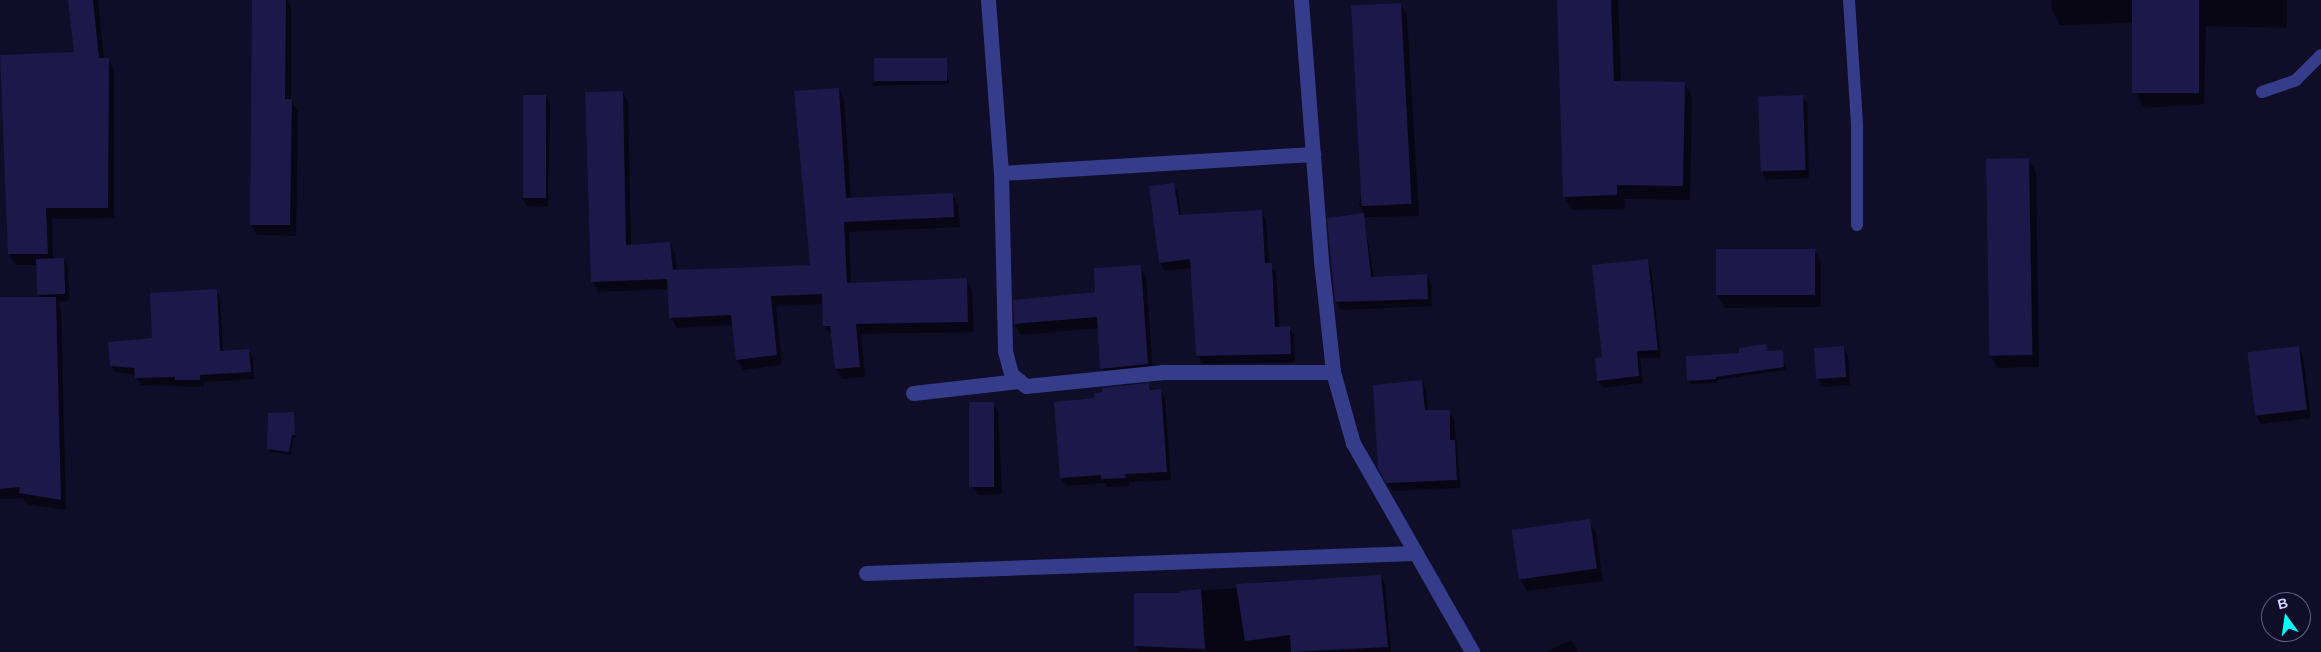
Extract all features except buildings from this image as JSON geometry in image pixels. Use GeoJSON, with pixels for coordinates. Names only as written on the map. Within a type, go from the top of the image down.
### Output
{"type":"FeatureCollection","features":[{"type":"Feature","properties":{"kind":"street"},"geometry":{"type":"LineString","coordinates":[[988,0],[1001,173],[1005,352],[1011,374],[1026,386],[1163,372],[1334,372]]}},
{"type":"Feature","properties":{"kind":"street"},"geometry":{"type":"LineString","coordinates":[[1301,0],[1313,154],[1334,372],[1354,443],[1414,553],[1472,652]]}},
{"type":"Feature","properties":{"kind":"street"},"geometry":{"type":"LineString","coordinates":[[1001,173],[1313,154]]}},
{"type":"Feature","properties":{"kind":"street"},"geometry":{"type":"LineString","coordinates":[[913,393],[1019,381]]}},
{"type":"Feature","properties":{"kind":"street"},"geometry":{"type":"LineString","coordinates":[[866,573],[1414,553]]}},
{"type":"Feature","properties":{"kind":"lane"},"geometry":{"type":"LineString","coordinates":[[1849,0],[1857,125],[1857,225]]}},
{"type":"Feature","properties":{"kind":"lane"},"geometry":{"type":"LineString","coordinates":[[2262,92],[2296,80],[2321,55]]}}]}
